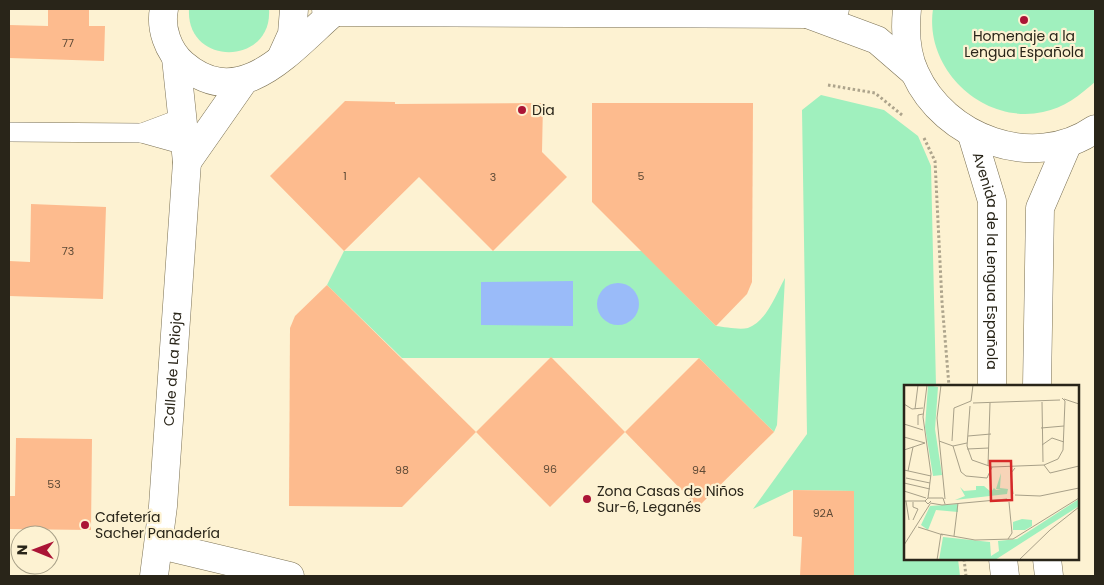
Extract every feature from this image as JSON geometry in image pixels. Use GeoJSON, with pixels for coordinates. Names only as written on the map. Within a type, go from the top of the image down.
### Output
{"type":"FeatureCollection","features":[{"type":"Feature","properties":{"kind":"main road"},"geometry":{"type":"LineString","coordinates":[[164,9],[162,16],[166,38],[176,58],[194,74],[218,82],[243,82],[264,73],[330,10],[807,14],[835,9]]}},
{"type":"Feature","properties":{"kind":"main road"},"geometry":{"type":"LineString","coordinates":[[281,58],[292,34],[294,9]]}},
{"type":"Feature","properties":{"kind":"main road"},"geometry":{"type":"LineString","coordinates":[[907,9],[905,29],[914,72]]}},
{"type":"Feature","properties":{"kind":"main road"},"geometry":{"type":"LineString","coordinates":[[807,14],[877,40],[914,72],[933,104],[972,135],[1013,148],[1040,148],[1068,143],[1095,129]]}},
{"type":"Feature","properties":{"kind":"main road","name":"Calle de La Rioja"},"geometry":{"type":"LineString","coordinates":[[154,576],[160,545],[186,153],[176,58]]}},
{"type":"Feature","properties":{"kind":"main road"},"geometry":{"type":"LineString","coordinates":[[186,153],[243,82]]}},
{"type":"Feature","properties":{"kind":"main road","name":"Avenida de la Lengua Española"},"geometry":{"type":"LineString","coordinates":[[972,135],[992,202],[992,385]]}},
{"type":"Feature","properties":{"kind":"main road"},"geometry":{"type":"LineString","coordinates":[[1037,385],[1040,208],[1068,143]]}},
{"type":"Feature","properties":{"kind":"main road"},"geometry":{"type":"LineString","coordinates":[[160,545],[290,576]]}},
{"type":"Feature","properties":{"kind":"main road"},"geometry":{"type":"LineString","coordinates":[[1003,560],[1005,576]]}},
{"type":"Feature","properties":{"kind":"main road"},"geometry":{"type":"LineString","coordinates":[[1047,560],[1049,576]]}},
{"type":"Feature","properties":{"kind":"lane"},"geometry":{"type":"LineString","coordinates":[[9,132],[142,133],[182,118]]}},
{"type":"Feature","properties":{"kind":"lane"},"geometry":{"type":"LineString","coordinates":[[142,133],[186,153]]}},
{"type":"Feature","properties":{"kind":"path"},"geometry":{"type":"LineString","coordinates":[[828,85],[876,93],[904,116]]}},
{"type":"Feature","properties":{"kind":"path"},"geometry":{"type":"LineString","coordinates":[[919,133],[935,161],[942,302],[950,385]]}},
{"type":"Feature","properties":{"kind":"path"},"geometry":{"type":"LineString","coordinates":[[964,560],[966,576]]}},
{"type":"Feature","properties":{"kind":"green space"},"geometry":{"type":"Polygon","coordinates":[[[189,9],[269,9],[267,28],[258,41],[245,49],[229,52],[214,50],[201,41],[192,28],[189,9]]]}},
{"type":"Feature","properties":{"kind":"green space"},"geometry":{"type":"Polygon","coordinates":[[[933,9],[1095,9],[1095,82],[1065,104],[1043,112],[1021,114],[999,110],[979,101],[962,88],[948,71],[938,52],[933,31],[933,9]]]}},
{"type":"Feature","properties":{"kind":"green space"},"geometry":{"type":"Polygon","coordinates":[[[821,95],[884,110],[918,136],[931,166],[936,385],[904,385],[904,560],[958,560],[960,576],[854,576],[854,491],[793,490],[753,509],[807,434],[802,110],[821,95]]]}},
{"type":"Feature","properties":{"kind":"green space"},"geometry":{"type":"Polygon","coordinates":[[[344,251],[642,251],[716,326],[736,329],[748,328],[761,319],[785,278],[777,425],[774,432],[699,358],[402,358],[327,285],[344,251]]]}},
{"type":"Feature","properties":{"kind":"water"},"geometry":{"type":"Polygon","coordinates":[[[573,281],[573,326],[481,325],[481,282],[573,281]]]}},
{"type":"Feature","properties":{"kind":"water"},"geometry":{"type":"Polygon","coordinates":[[[618,283],[633,289],[639,304],[633,319],[618,325],[603,319],[597,304],[603,289],[618,283]]]}},
{"type":"Feature","properties":{"kind":"building"},"geometry":{"type":"Polygon","coordinates":[[[48,9],[89,9],[89,26],[105,26],[104,61],[9,58],[9,25],[48,26],[48,9]]]}},
{"type":"Feature","properties":{"kind":"building"},"geometry":{"type":"Polygon","coordinates":[[[345,101],[395,102],[395,104],[543,103],[542,152],[567,177],[493,251],[419,177],[344,251],[270,176],[345,101]]]}},
{"type":"Feature","properties":{"kind":"building"},"geometry":{"type":"Polygon","coordinates":[[[592,103],[753,103],[752,282],[747,294],[716,326],[592,202],[592,103]]]}},
{"type":"Feature","properties":{"kind":"building"},"geometry":{"type":"Polygon","coordinates":[[[31,204],[106,207],[103,299],[9,296],[9,261],[30,262],[31,204]]]}},
{"type":"Feature","properties":{"kind":"building"},"geometry":{"type":"Polygon","coordinates":[[[327,285],[476,432],[402,507],[289,506],[290,328],[295,316],[327,285]]]}},
{"type":"Feature","properties":{"kind":"building"},"geometry":{"type":"Polygon","coordinates":[[[551,357],[625,432],[550,507],[476,432],[551,357]]]}},
{"type":"Feature","properties":{"kind":"building"},"geometry":{"type":"Polygon","coordinates":[[[699,358],[774,432],[698,507],[625,432],[699,358]]]}},
{"type":"Feature","properties":{"kind":"building"},"geometry":{"type":"Polygon","coordinates":[[[16,438],[92,439],[91,530],[60,530],[60,525],[10,525],[9,529],[9,496],[15,496],[16,438]]]}},
{"type":"Feature","properties":{"kind":"building"},"geometry":{"type":"Polygon","coordinates":[[[793,490],[854,491],[854,576],[800,576],[802,537],[793,536],[793,490]]]}},
{"type":"Feature","properties":{"kind":"place","name":"Homenaje a la Lengua Española"},"geometry":{"type":"Point","coordinates":[1024,20]}},
{"type":"Feature","properties":{"kind":"place","name":"Dia"},"geometry":{"type":"Point","coordinates":[522,110]}},
{"type":"Feature","properties":{"kind":"place","name":"Zona Casas de Niños Sur-6, Leganés"},"geometry":{"type":"Point","coordinates":[587,499]}},
{"type":"Feature","properties":{"kind":"place","name":"Cafetería Sacher Panadería"},"geometry":{"type":"Point","coordinates":[85,525]}}]}
